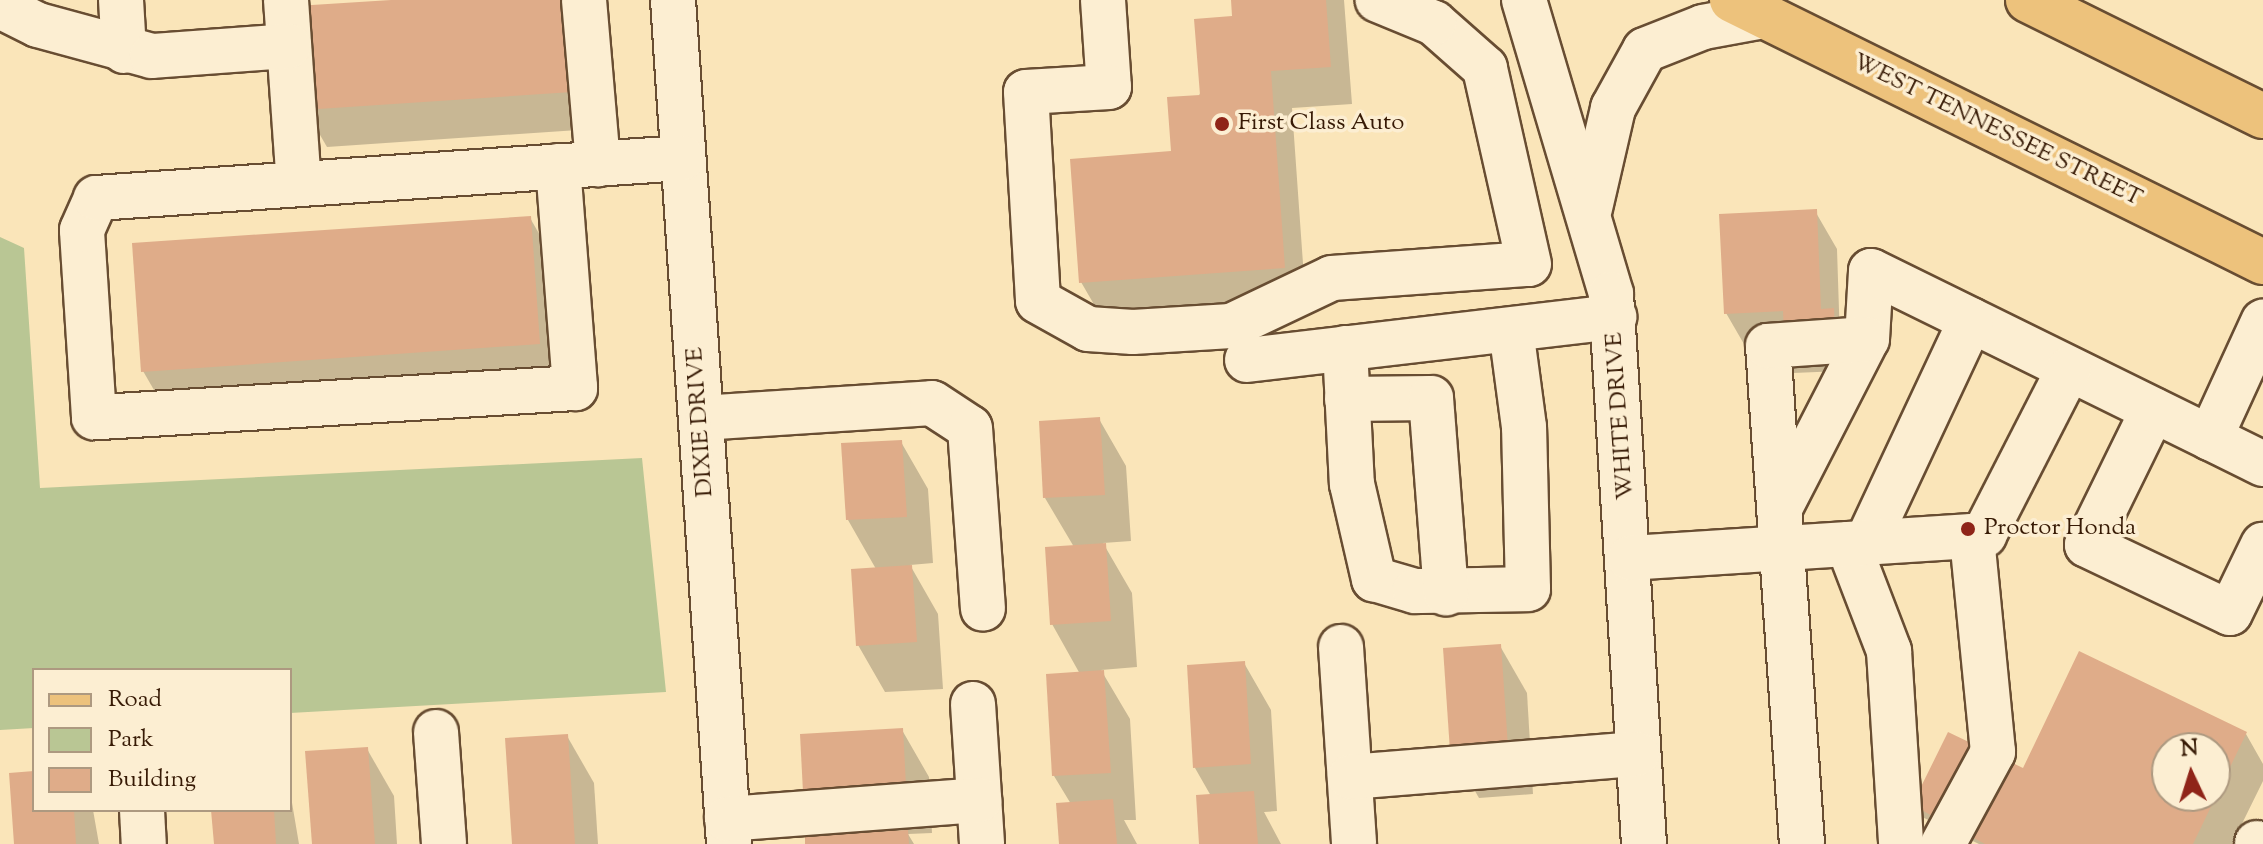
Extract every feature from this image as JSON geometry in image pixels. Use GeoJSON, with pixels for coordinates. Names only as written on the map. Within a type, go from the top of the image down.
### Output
{"type":"FeatureCollection","features":[{"type":"Feature","properties":{"kind":"main road"},"geometry":{"type":"LineString","coordinates":[[2042,3],[2263,116]]}},
{"type":"Feature","properties":{"kind":"main road","name":"WEST TENNESSEE STREET"},"geometry":{"type":"LineString","coordinates":[[1748,8],[2263,262]]}},
{"type":"Feature","properties":{"kind":"street"},"geometry":{"type":"LineString","coordinates":[[121,0],[124,51]]}},
{"type":"Feature","properties":{"kind":"street"},"geometry":{"type":"LineString","coordinates":[[286,0],[299,184]]}},
{"type":"Feature","properties":{"kind":"street"},"geometry":{"type":"LineString","coordinates":[[584,0],[578,165],[575,388],[94,417],[82,230],[96,198],[299,184],[578,165],[683,158]]}},
{"type":"Feature","properties":{"kind":"street","name":"DIXIE DRIVE"},"geometry":{"type":"LineString","coordinates":[[673,0],[728,831]]}},
{"type":"Feature","properties":{"kind":"street"},"geometry":{"type":"LineString","coordinates":[[1103,0],[1109,87],[1026,92],[1038,301],[1088,329],[1231,326],[1332,278],[1529,264],[1485,68],[1434,23],[1378,0]]}},
{"type":"Feature","properties":{"kind":"street","name":"WHITE DRIVE"},"geometry":{"type":"LineString","coordinates":[[1524,0],[1552,81],[1614,317],[1644,844]]}},
{"type":"Feature","properties":{"kind":"street"},"geometry":{"type":"LineString","coordinates":[[0,6],[124,51],[152,56],[289,46]]}},
{"type":"Feature","properties":{"kind":"street"},"geometry":{"type":"LineString","coordinates":[[1520,220],[1589,214],[1613,108],[1645,50],[1748,8]]}},
{"type":"Feature","properties":{"kind":"street"},"geometry":{"type":"LineString","coordinates":[[1489,83],[1552,81]]}},
{"type":"Feature","properties":{"kind":"street"},"geometry":{"type":"LineString","coordinates":[[1780,529],[1867,339],[1871,271],[2210,438],[2259,451]]}},
{"type":"Feature","properties":{"kind":"street"},"geometry":{"type":"LineString","coordinates":[[1247,360],[1614,317]]}},
{"type":"Feature","properties":{"kind":"street"},"geometry":{"type":"LineString","coordinates":[[1901,844],[1889,651],[1857,543],[1971,320]]}},
{"type":"Feature","properties":{"kind":"street"},"geometry":{"type":"LineString","coordinates":[[2210,438],[2263,322]]}},
{"type":"Feature","properties":{"kind":"street"},"geometry":{"type":"LineString","coordinates":[[1345,348],[1352,484],[1374,579],[1446,593],[1528,589],[1524,427],[1511,330]]}},
{"type":"Feature","properties":{"kind":"street"},"geometry":{"type":"LineString","coordinates":[[1802,844],[1768,346],[1867,339]]}},
{"type":"Feature","properties":{"kind":"street"},"geometry":{"type":"LineString","coordinates":[[1630,558],[1780,529],[1857,543],[1984,535],[2069,369]]}},
{"type":"Feature","properties":{"kind":"street"},"geometry":{"type":"LineString","coordinates":[[1347,399],[1431,398],[1446,593]]}},
{"type":"Feature","properties":{"kind":"street"},"geometry":{"type":"LineString","coordinates":[[701,418],[932,403],[970,428],[983,609]]}},
{"type":"Feature","properties":{"kind":"street"},"geometry":{"type":"LineString","coordinates":[[2153,410],[2087,545],[2230,613],[2263,545]]}},
{"type":"Feature","properties":{"kind":"street"},"geometry":{"type":"LineString","coordinates":[[1943,844],[1993,752],[1972,536]]}},
{"type":"Feature","properties":{"kind":"street"},"geometry":{"type":"LineString","coordinates":[[1341,647],[1354,844]]}},
{"type":"Feature","properties":{"kind":"street"},"geometry":{"type":"LineString","coordinates":[[973,704],[982,844]]}},
{"type":"Feature","properties":{"kind":"street"},"geometry":{"type":"LineString","coordinates":[[436,732],[444,844]]}},
{"type":"Feature","properties":{"kind":"street"},"geometry":{"type":"LineString","coordinates":[[1350,777],[1637,754]]}},
{"type":"Feature","properties":{"kind":"street"},"geometry":{"type":"LineString","coordinates":[[728,831],[979,800]]}},
{"type":"Feature","properties":{"kind":"street"},"geometry":{"type":"LineString","coordinates":[[142,812],[144,844]]}},
{"type":"Feature","properties":{"kind":"green space"},"geometry":{"type":"Polygon","coordinates":[[[0,237],[24,248],[40,488],[642,458],[666,692],[292,713],[292,668],[32,668],[32,728],[0,730],[0,237]]]}},
{"type":"Feature","properties":{"kind":"building"},"geometry":{"type":"Polygon","coordinates":[[[391,0],[566,0],[572,92],[303,110],[296,6],[391,0]]]}},
{"type":"Feature","properties":{"kind":"building","name":"First Class Auto"},"geometry":{"type":"Polygon","coordinates":[[[1231,0],[1326,0],[1331,67],[1271,71],[1285,268],[1079,283],[1070,159],[1171,151],[1167,97],[1200,95],[1194,19],[1232,16],[1231,0]]]}},
{"type":"Feature","properties":{"kind":"building"},"geometry":{"type":"Polygon","coordinates":[[[1817,209],[1821,309],[1834,308],[1836,361],[1785,363],[1783,311],[1724,314],[1719,214],[1817,209]]]}},
{"type":"Feature","properties":{"kind":"building"},"geometry":{"type":"Polygon","coordinates":[[[531,216],[540,344],[141,372],[132,243],[531,216]]]}},
{"type":"Feature","properties":{"kind":"building"},"geometry":{"type":"Polygon","coordinates":[[[1100,417],[1105,495],[1043,498],[1039,421],[1100,417]]]}},
{"type":"Feature","properties":{"kind":"building"},"geometry":{"type":"Polygon","coordinates":[[[902,440],[907,517],[846,520],[841,443],[902,440]]]}},
{"type":"Feature","properties":{"kind":"building"},"geometry":{"type":"Polygon","coordinates":[[[1106,543],[1111,621],[1050,625],[1045,547],[1106,543]]]}},
{"type":"Feature","properties":{"kind":"building"},"geometry":{"type":"Polygon","coordinates":[[[912,565],[917,642],[856,646],[851,569],[912,565]]]}},
{"type":"Feature","properties":{"kind":"building"},"geometry":{"type":"Polygon","coordinates":[[[1501,644],[1508,747],[1450,751],[1443,648],[1501,644]]]}},
{"type":"Feature","properties":{"kind":"building"},"geometry":{"type":"Polygon","coordinates":[[[2079,651],[2247,732],[2231,765],[2231,732],[2151,732],[2151,812],[2208,812],[2193,844],[1985,844],[1912,805],[1948,732],[2023,768],[2079,651]]]}},
{"type":"Feature","properties":{"kind":"building"},"geometry":{"type":"Polygon","coordinates":[[[1245,661],[1251,764],[1193,768],[1187,665],[1245,661]]]}},
{"type":"Feature","properties":{"kind":"building"},"geometry":{"type":"Polygon","coordinates":[[[1104,670],[1111,773],[1052,776],[1046,674],[1104,670]]]}},
{"type":"Feature","properties":{"kind":"building"},"geometry":{"type":"Polygon","coordinates":[[[903,728],[906,786],[803,792],[800,734],[903,728]]]}},
{"type":"Feature","properties":{"kind":"building"},"geometry":{"type":"Polygon","coordinates":[[[568,734],[575,844],[512,844],[505,738],[568,734]]]}},
{"type":"Feature","properties":{"kind":"building"},"geometry":{"type":"Polygon","coordinates":[[[368,747],[375,844],[312,844],[305,751],[368,747]]]}},
{"type":"Feature","properties":{"kind":"building"},"geometry":{"type":"Polygon","coordinates":[[[32,771],[32,812],[74,812],[76,844],[14,844],[9,773],[32,771]]]}},
{"type":"Feature","properties":{"kind":"building"},"geometry":{"type":"Polygon","coordinates":[[[1254,791],[1258,844],[1199,844],[1196,795],[1254,791]]]}},
{"type":"Feature","properties":{"kind":"building"},"geometry":{"type":"Polygon","coordinates":[[[1113,799],[1117,844],[1059,844],[1056,803],[1113,799]]]}},
{"type":"Feature","properties":{"kind":"building"},"geometry":{"type":"Polygon","coordinates":[[[211,812],[274,812],[276,844],[214,844],[211,812]]]}},
{"type":"Feature","properties":{"kind":"building"},"geometry":{"type":"Polygon","coordinates":[[[908,830],[909,844],[805,844],[805,836],[908,830]]]}},
{"type":"Feature","properties":{"kind":"place","name":"First Class Auto"},"geometry":{"type":"Point","coordinates":[1222,124]}},
{"type":"Feature","properties":{"kind":"place","name":"Proctor Honda"},"geometry":{"type":"Point","coordinates":[1968,529]}}]}
